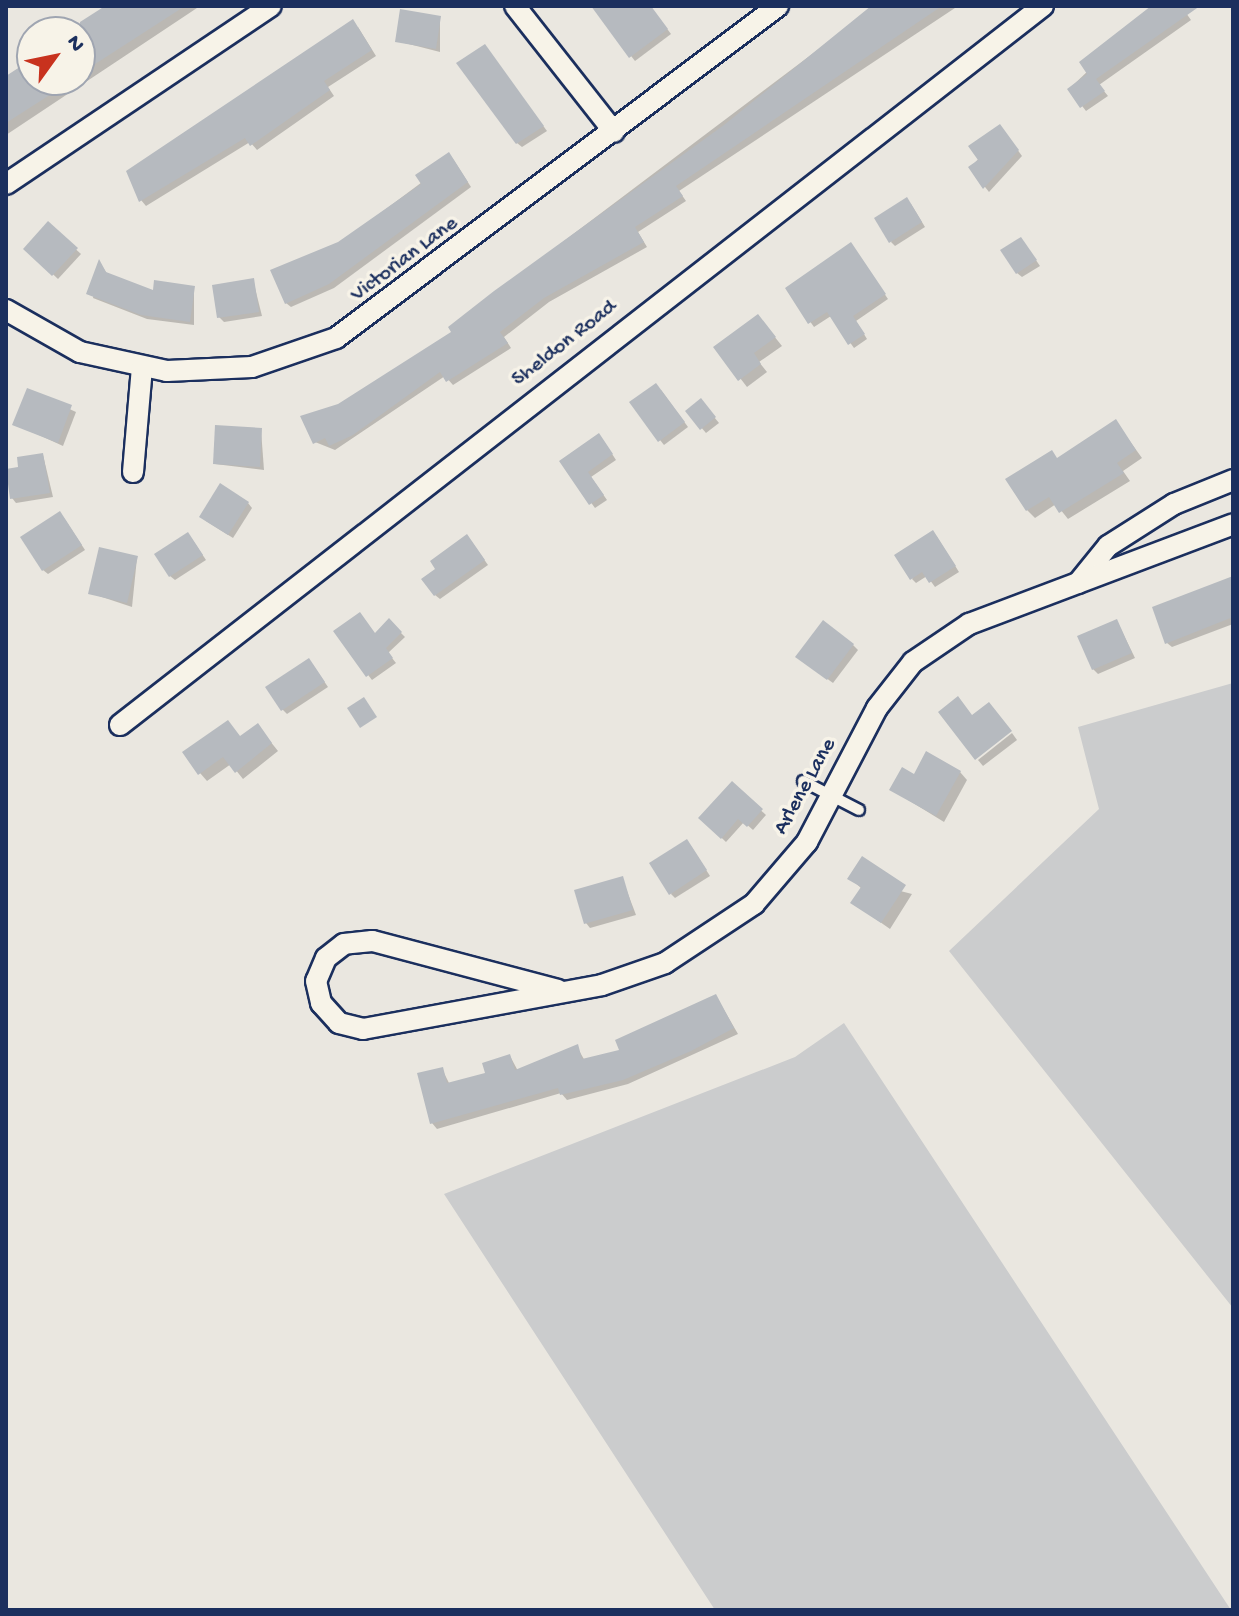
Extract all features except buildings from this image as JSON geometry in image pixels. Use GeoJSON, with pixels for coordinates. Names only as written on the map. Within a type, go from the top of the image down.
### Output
{"type":"FeatureCollection","features":[{"type":"Feature","properties":{"kind":"street"},"geometry":{"type":"LineString","coordinates":[[6,184],[271,6]]}},
{"type":"Feature","properties":{"kind":"street"},"geometry":{"type":"LineString","coordinates":[[515,6],[614,132]]}},
{"type":"Feature","properties":{"kind":"street","name":"Victorian Lane"},"geometry":{"type":"LineString","coordinates":[[6,310],[80,352],[142,368],[252,367],[336,338],[778,6]]}},
{"type":"Feature","properties":{"kind":"street","name":"Sheldon Road"},"geometry":{"type":"LineString","coordinates":[[120,725],[1043,6]]}},
{"type":"Feature","properties":{"kind":"street"},"geometry":{"type":"LineString","coordinates":[[133,472],[142,368]]}},
{"type":"Feature","properties":{"kind":"street"},"geometry":{"type":"LineString","coordinates":[[1078,583],[1108,546],[1174,504],[1233,480]]}},
{"type":"Feature","properties":{"kind":"street","name":"Arlene Lane"},"geometry":{"type":"LineString","coordinates":[[558,990],[372,941],[344,944],[326,958],[316,981],[321,1003],[339,1023],[363,1029],[558,990],[602,985],[665,963],[754,904],[807,842],[877,708],[913,662],[969,624],[1233,524]]}},
{"type":"Feature","properties":{"kind":"lane"},"geometry":{"type":"LineString","coordinates":[[803,781],[859,810]]}},
{"type":"Feature","properties":{"kind":"shaded area"},"geometry":{"type":"Polygon","coordinates":[[[1233,683],[1233,1308],[949,951],[1099,809],[1078,727],[1233,683]]]}},
{"type":"Feature","properties":{"kind":"shaded area"},"geometry":{"type":"Polygon","coordinates":[[[844,1023],[1231,1610],[715,1610],[444,1194],[795,1057],[844,1023]]]}}]}
